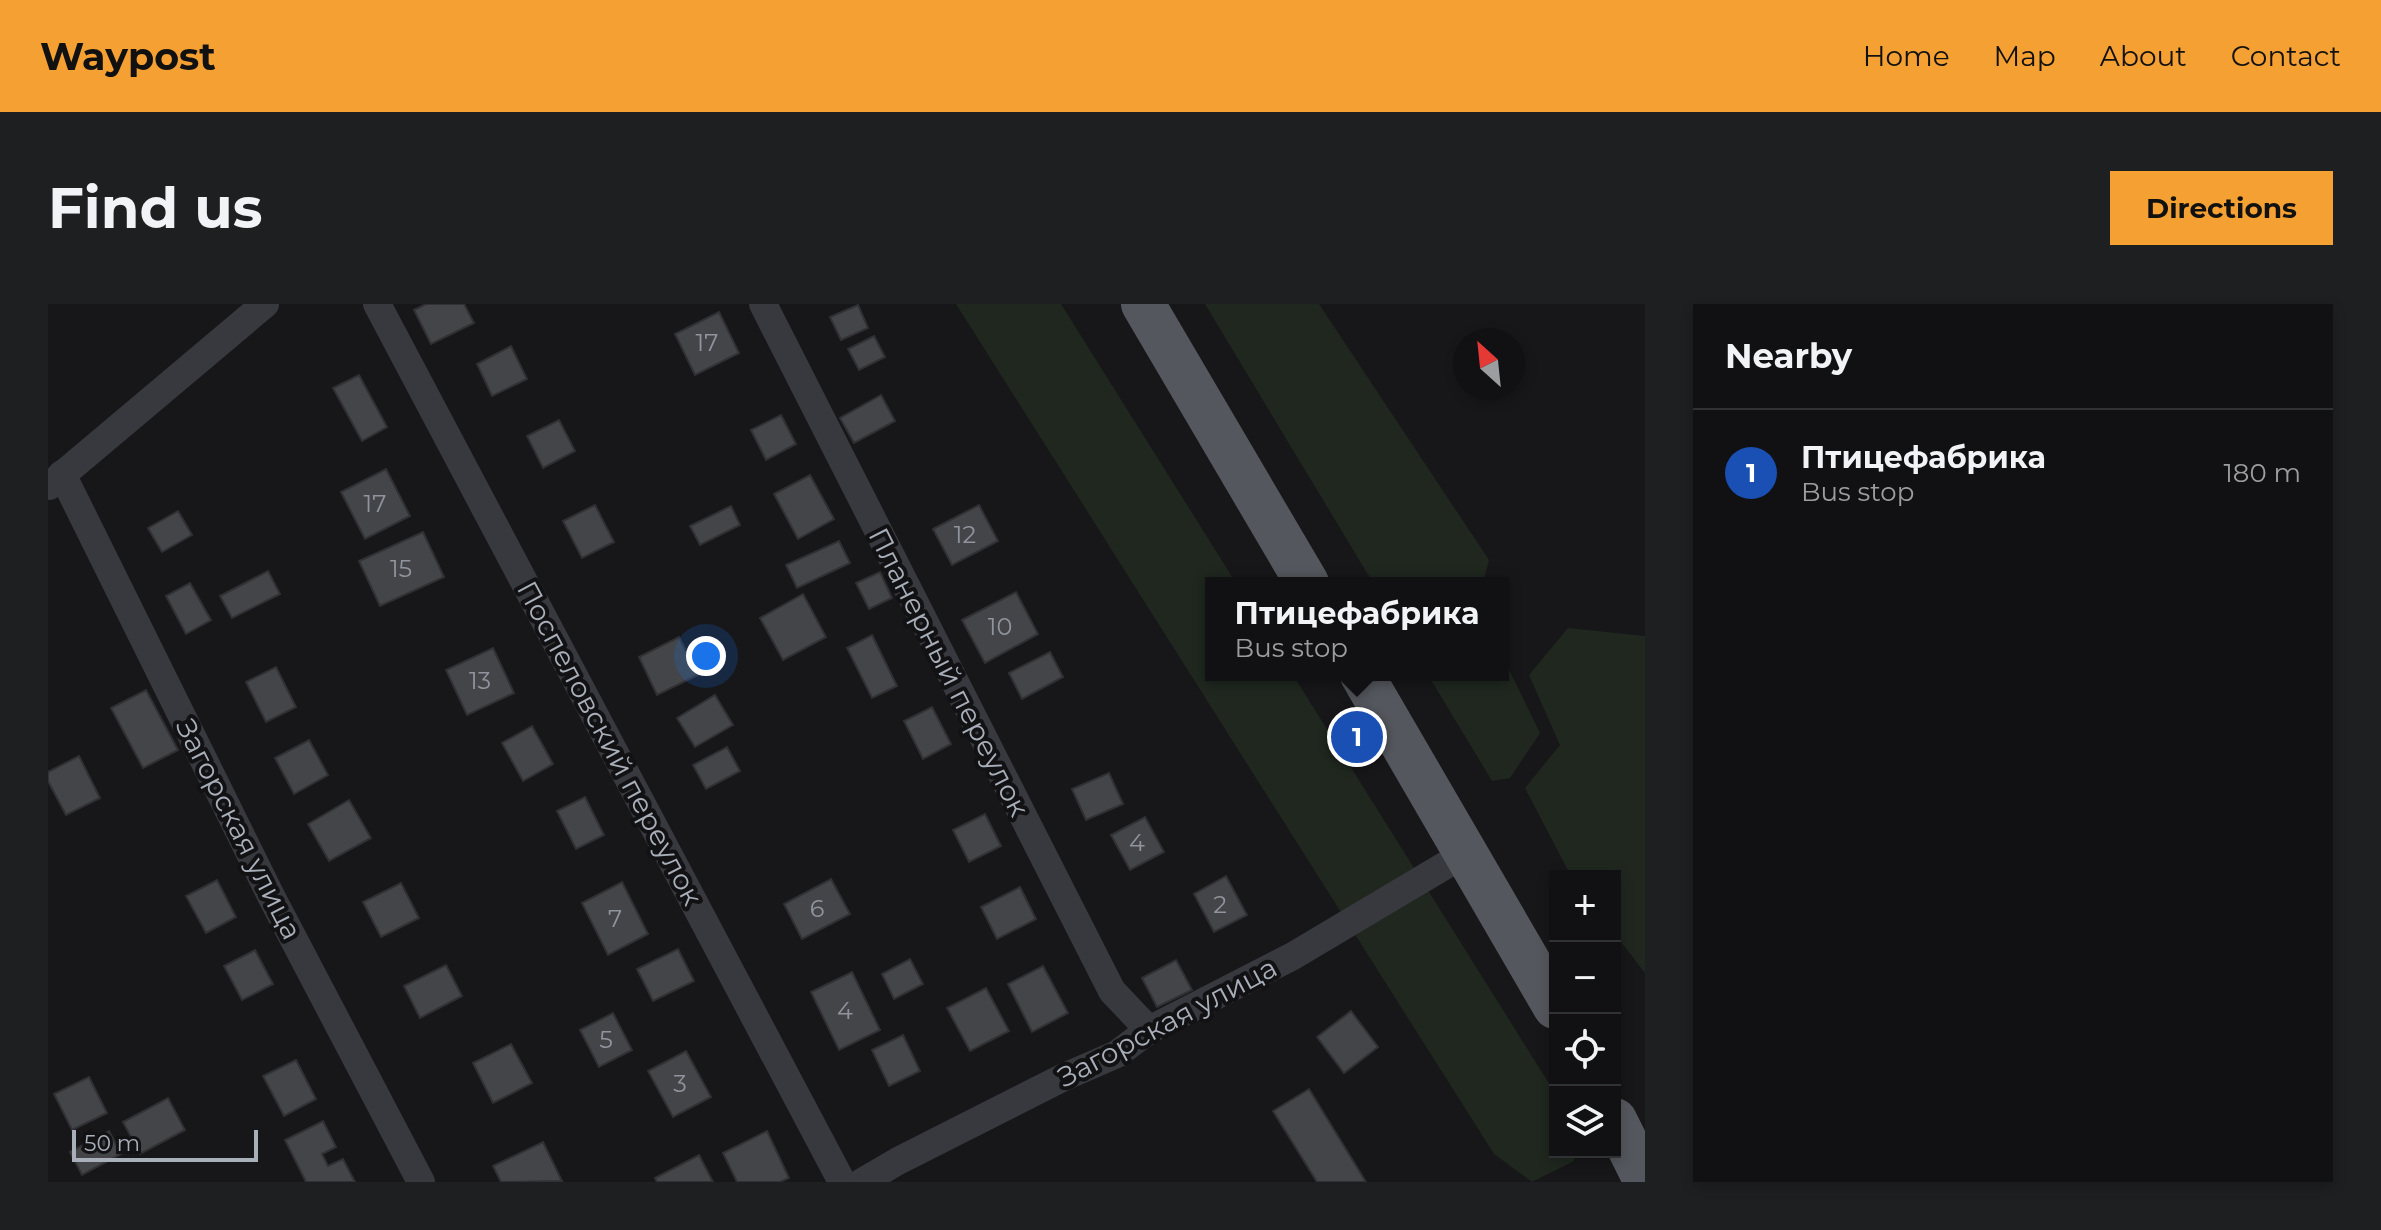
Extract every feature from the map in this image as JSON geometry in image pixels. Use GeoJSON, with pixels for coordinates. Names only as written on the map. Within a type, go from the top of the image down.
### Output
{"type":"FeatureCollection","features":[{"type":"Feature","properties":{"kind":"main road"},"geometry":{"type":"LineString","coordinates":[[1143,304],[1303,577]]}},
{"type":"Feature","properties":{"kind":"main road"},"geometry":{"type":"LineString","coordinates":[[1366,681],[1549,997]]}},
{"type":"Feature","properties":{"kind":"main road"},"geometry":{"type":"LineString","coordinates":[[1621,1132],[1645,1180]]}},
{"type":"Feature","properties":{"kind":"street"},"geometry":{"type":"LineString","coordinates":[[55,480],[265,304]]}},
{"type":"Feature","properties":{"kind":"street","name":"Поспеловский переулок"},"geometry":{"type":"LineString","coordinates":[[377,304],[842,1182]]}},
{"type":"Feature","properties":{"kind":"street","name":"Планерный переулок"},"geometry":{"type":"LineString","coordinates":[[763,304],[1112,991],[1149,1030]]}},
{"type":"Feature","properties":{"kind":"street","name":"Загорская улица"},"geometry":{"type":"LineString","coordinates":[[55,480],[421,1182]]}},
{"type":"Feature","properties":{"kind":"street","name":"Загорская улица"},"geometry":{"type":"LineString","coordinates":[[862,1182],[1038,1090],[1117,1054],[1149,1030],[1293,956],[1466,853]]}},
{"type":"Feature","properties":{"kind":"shaded area"},"geometry":{"type":"Polygon","coordinates":[[[956,304],[1061,304],[1232,577],[1205,577],[1205,681],[1297,681],[1549,1083],[1549,1158],[1574,1158],[1574,1161],[1532,1182],[1494,1154],[956,304]]]}},
{"type":"Feature","properties":{"kind":"shaded area"},"geometry":{"type":"Polygon","coordinates":[[[1205,304],[1319,304],[1489,560],[1485,577],[1369,577],[1205,304]]]}},
{"type":"Feature","properties":{"kind":"shaded area"},"geometry":{"type":"Polygon","coordinates":[[[1568,628],[1645,636],[1645,973],[1621,942],[1621,870],[1568,870],[1525,788],[1560,745],[1529,675],[1568,628]]]}},
{"type":"Feature","properties":{"kind":"shaded area"},"geometry":{"type":"Polygon","coordinates":[[[1509,669],[1540,733],[1510,778],[1492,781],[1432,681],[1509,681],[1509,669]]]}},
{"type":"Feature","properties":{"kind":"building"},"geometry":{"type":"Polygon","coordinates":[[[426,304],[464,304],[474,323],[431,344],[414,310],[426,304]]]}},
{"type":"Feature","properties":{"kind":"building"},"geometry":{"type":"Polygon","coordinates":[[[858,305],[868,328],[841,340],[830,317],[858,305]]]}},
{"type":"Feature","properties":{"kind":"building"},"geometry":{"type":"Polygon","coordinates":[[[719,312],[739,353],[695,375],[675,334],[719,312]]]}},
{"type":"Feature","properties":{"kind":"building"},"geometry":{"type":"Polygon","coordinates":[[[874,336],[885,357],[859,370],[848,349],[874,336]]]}},
{"type":"Feature","properties":{"kind":"building"},"geometry":{"type":"Polygon","coordinates":[[[511,346],[527,379],[492,396],[477,364],[511,346]]]}},
{"type":"Feature","properties":{"kind":"building"},"geometry":{"type":"Polygon","coordinates":[[[359,375],[387,427],[362,441],[333,388],[359,375]]]}},
{"type":"Feature","properties":{"kind":"building"},"geometry":{"type":"Polygon","coordinates":[[[881,395],[895,421],[854,443],[840,418],[881,395]]]}},
{"type":"Feature","properties":{"kind":"building"},"geometry":{"type":"Polygon","coordinates":[[[781,415],[796,444],[766,460],[751,430],[781,415]]]}},
{"type":"Feature","properties":{"kind":"building"},"geometry":{"type":"Polygon","coordinates":[[[559,420],[575,451],[543,468],[527,436],[559,420]]]}},
{"type":"Feature","properties":{"kind":"building"},"geometry":{"type":"Polygon","coordinates":[[[386,469],[410,516],[365,539],[341,492],[386,469]]]}},
{"type":"Feature","properties":{"kind":"building"},"geometry":{"type":"Polygon","coordinates":[[[810,475],[834,519],[798,539],[774,494],[810,475]]]}},
{"type":"Feature","properties":{"kind":"building"},"geometry":{"type":"Polygon","coordinates":[[[595,505],[614,542],[582,558],[563,521],[595,505]]]}},
{"type":"Feature","properties":{"kind":"building"},"geometry":{"type":"Polygon","coordinates":[[[979,505],[998,541],[952,565],[933,529],[979,505]]]}},
{"type":"Feature","properties":{"kind":"building"},"geometry":{"type":"Polygon","coordinates":[[[731,506],[740,525],[700,545],[690,526],[731,506]]]}},
{"type":"Feature","properties":{"kind":"building"},"geometry":{"type":"Polygon","coordinates":[[[178,511],[192,535],[162,552],[148,528],[178,511]]]}},
{"type":"Feature","properties":{"kind":"building"},"geometry":{"type":"Polygon","coordinates":[[[423,532],[444,577],[380,606],[359,561],[423,532]]]}},
{"type":"Feature","properties":{"kind":"building"},"geometry":{"type":"Polygon","coordinates":[[[839,541],[850,563],[797,588],[786,565],[839,541]]]}},
{"type":"Feature","properties":{"kind":"building"},"geometry":{"type":"Polygon","coordinates":[[[268,571],[280,594],[232,618],[220,596],[268,571]]]}},
{"type":"Feature","properties":{"kind":"building"},"geometry":{"type":"Polygon","coordinates":[[[880,572],[892,598],[869,609],[856,583],[880,572]]]}},
{"type":"Feature","properties":{"kind":"building"},"geometry":{"type":"Polygon","coordinates":[[[190,583],[211,620],[186,634],[166,596],[190,583]]]}},
{"type":"Feature","properties":{"kind":"building"},"geometry":{"type":"Polygon","coordinates":[[[1016,592],[1038,634],[985,663],[962,620],[1016,592]]]}},
{"type":"Feature","properties":{"kind":"building"},"geometry":{"type":"Polygon","coordinates":[[[803,594],[826,637],[783,660],[760,618],[803,594]]]}},
{"type":"Feature","properties":{"kind":"building"},"geometry":{"type":"Polygon","coordinates":[[[872,635],[897,686],[872,698],[847,648],[872,635]]]}},
{"type":"Feature","properties":{"kind":"building"},"geometry":{"type":"Polygon","coordinates":[[[679,637],[698,675],[657,695],[639,657],[679,637]]]}},
{"type":"Feature","properties":{"kind":"building"},"geometry":{"type":"Polygon","coordinates":[[[493,648],[514,693],[467,715],[446,670],[493,648]]]}},
{"type":"Feature","properties":{"kind":"building"},"geometry":{"type":"Polygon","coordinates":[[[1050,652],[1063,677],[1022,699],[1009,673],[1050,652]]]}},
{"type":"Feature","properties":{"kind":"building"},"geometry":{"type":"Polygon","coordinates":[[[276,667],[296,707],[266,722],[246,682],[276,667]]]}},
{"type":"Feature","properties":{"kind":"building"},"geometry":{"type":"Polygon","coordinates":[[[146,690],[178,750],[143,768],[111,708],[146,690]]]}},
{"type":"Feature","properties":{"kind":"building"},"geometry":{"type":"Polygon","coordinates":[[[715,695],[733,725],[695,747],[677,718],[715,695]]]}},
{"type":"Feature","properties":{"kind":"building"},"geometry":{"type":"Polygon","coordinates":[[[932,707],[951,744],[923,759],[904,721],[932,707]]]}},
{"type":"Feature","properties":{"kind":"building"},"geometry":{"type":"Polygon","coordinates":[[[532,726],[553,764],[523,781],[502,743],[532,726]]]}},
{"type":"Feature","properties":{"kind":"building"},"geometry":{"type":"Polygon","coordinates":[[[309,740],[328,775],[294,794],[275,758],[309,740]]]}},
{"type":"Feature","properties":{"kind":"building"},"geometry":{"type":"Polygon","coordinates":[[[727,747],[740,771],[706,789],[693,765],[727,747]]]}},
{"type":"Feature","properties":{"kind":"building"},"geometry":{"type":"Polygon","coordinates":[[[79,756],[100,798],[66,815],[48,781],[48,772],[79,756]]]}},
{"type":"Feature","properties":{"kind":"building"},"geometry":{"type":"Polygon","coordinates":[[[1109,773],[1123,804],[1086,820],[1072,789],[1109,773]]]}},
{"type":"Feature","properties":{"kind":"building"},"geometry":{"type":"Polygon","coordinates":[[[585,797],[604,835],[576,849],[557,811],[585,797]]]}},
{"type":"Feature","properties":{"kind":"building"},"geometry":{"type":"Polygon","coordinates":[[[349,800],[371,838],[329,861],[308,824],[349,800]]]}},
{"type":"Feature","properties":{"kind":"building"},"geometry":{"type":"Polygon","coordinates":[[[985,814],[1001,846],[969,862],[953,830],[985,814]]]}},
{"type":"Feature","properties":{"kind":"building"},"geometry":{"type":"Polygon","coordinates":[[[1145,817],[1164,852],[1130,870],[1111,835],[1145,817]]]}},
{"type":"Feature","properties":{"kind":"building"},"geometry":{"type":"Polygon","coordinates":[[[1226,876],[1247,915],[1214,932],[1194,894],[1226,876]]]}},
{"type":"Feature","properties":{"kind":"building"},"geometry":{"type":"Polygon","coordinates":[[[831,879],[850,914],[802,939],[784,904],[831,879]]]}},
{"type":"Feature","properties":{"kind":"building"},"geometry":{"type":"Polygon","coordinates":[[[217,880],[236,917],[206,933],[186,896],[217,880]]]}},
{"type":"Feature","properties":{"kind":"building"},"geometry":{"type":"Polygon","coordinates":[[[622,882],[648,934],[608,955],[582,903],[622,882]]]}},
{"type":"Feature","properties":{"kind":"building"},"geometry":{"type":"Polygon","coordinates":[[[401,883],[419,918],[381,937],[363,902],[401,883]]]}},
{"type":"Feature","properties":{"kind":"building"},"geometry":{"type":"Polygon","coordinates":[[[1020,887],[1036,919],[997,939],[981,907],[1020,887]]]}},
{"type":"Feature","properties":{"kind":"building"},"geometry":{"type":"Polygon","coordinates":[[[678,949],[694,981],[653,1001],[637,969],[678,949]]]}},
{"type":"Feature","properties":{"kind":"building"},"geometry":{"type":"Polygon","coordinates":[[[255,950],[273,984],[242,1000],[224,966],[255,950]]]}},
{"type":"Feature","properties":{"kind":"building"},"geometry":{"type":"Polygon","coordinates":[[[910,959],[923,984],[894,999],[882,974],[910,959]]]}},
{"type":"Feature","properties":{"kind":"building"},"geometry":{"type":"Polygon","coordinates":[[[1176,960],[1192,990],[1157,1007],[1142,978],[1176,960]]]}},
{"type":"Feature","properties":{"kind":"building"},"geometry":{"type":"Polygon","coordinates":[[[446,965],[462,996],[420,1018],[404,986],[446,965]]]}},
{"type":"Feature","properties":{"kind":"building"},"geometry":{"type":"Polygon","coordinates":[[[1043,966],[1068,1013],[1032,1032],[1008,984],[1043,966]]]}},
{"type":"Feature","properties":{"kind":"building"},"geometry":{"type":"Polygon","coordinates":[[[852,972],[880,1030],[839,1050],[811,992],[852,972]]]}},
{"type":"Feature","properties":{"kind":"building"},"geometry":{"type":"Polygon","coordinates":[[[986,988],[1009,1031],[970,1051],[947,1008],[986,988]]]}},
{"type":"Feature","properties":{"kind":"building"},"geometry":{"type":"Polygon","coordinates":[[[1351,1011],[1378,1047],[1344,1073],[1317,1037],[1351,1011]]]}},
{"type":"Feature","properties":{"kind":"building"},"geometry":{"type":"Polygon","coordinates":[[[613,1013],[632,1050],[599,1067],[580,1030],[613,1013]]]}},
{"type":"Feature","properties":{"kind":"building"},"geometry":{"type":"Polygon","coordinates":[[[903,1035],[920,1071],[889,1086],[872,1050],[903,1035]]]}},
{"type":"Feature","properties":{"kind":"building"},"geometry":{"type":"Polygon","coordinates":[[[511,1044],[532,1083],[493,1103],[473,1063],[511,1044]]]}},
{"type":"Feature","properties":{"kind":"building"},"geometry":{"type":"Polygon","coordinates":[[[686,1051],[711,1097],[673,1117],[648,1071],[686,1051]]]}},
{"type":"Feature","properties":{"kind":"building"},"geometry":{"type":"Polygon","coordinates":[[[296,1060],[316,1099],[284,1116],[263,1076],[296,1060]]]}},
{"type":"Feature","properties":{"kind":"building"},"geometry":{"type":"Polygon","coordinates":[[[89,1077],[107,1113],[72,1130],[54,1094],[89,1077]]]}},
{"type":"Feature","properties":{"kind":"building"},"geometry":{"type":"Polygon","coordinates":[[[1309,1089],[1366,1182],[1317,1182],[1273,1111],[1309,1089]]]}},
{"type":"Feature","properties":{"kind":"building"},"geometry":{"type":"Polygon","coordinates":[[[168,1098],[185,1130],[140,1154],[123,1122],[168,1098]]]}},
{"type":"Feature","properties":{"kind":"building"},"geometry":{"type":"Polygon","coordinates":[[[323,1121],[336,1147],[322,1154],[328,1166],[343,1159],[355,1182],[306,1182],[285,1140],[323,1121]]]}},
{"type":"Feature","properties":{"kind":"building"},"geometry":{"type":"Polygon","coordinates":[[[109,1131],[121,1154],[82,1175],[70,1152],[109,1131]]]}},
{"type":"Feature","properties":{"kind":"building"},"geometry":{"type":"Polygon","coordinates":[[[767,1131],[789,1178],[780,1182],[737,1182],[723,1153],[767,1131]]]}},
{"type":"Feature","properties":{"kind":"building"},"geometry":{"type":"Polygon","coordinates":[[[543,1142],[562,1181],[501,1182],[493,1166],[543,1142]]]}},
{"type":"Feature","properties":{"kind":"building"},"geometry":{"type":"Polygon","coordinates":[[[699,1155],[713,1182],[657,1182],[655,1178],[699,1155]]]}},
{"type":"Feature","properties":{"kind":"place","name":"Птицефабрика"},"geometry":{"type":"Point","coordinates":[1357,737]}}]}
